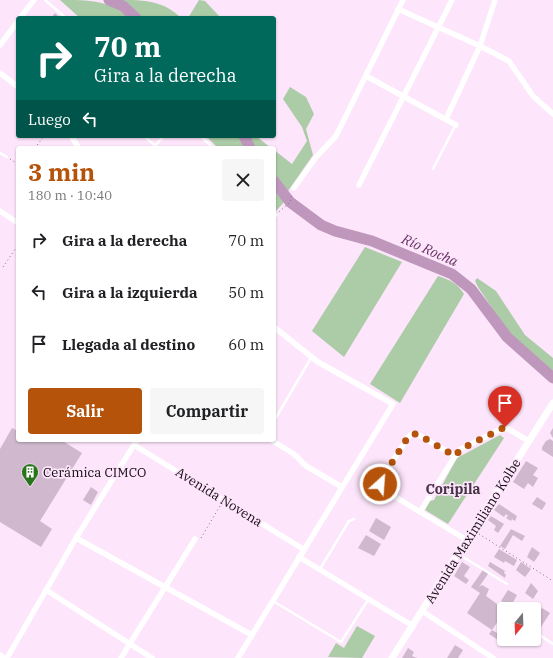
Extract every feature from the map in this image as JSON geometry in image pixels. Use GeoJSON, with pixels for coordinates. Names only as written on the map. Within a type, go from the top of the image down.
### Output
{"type":"FeatureCollection","features":[{"type":"Feature","properties":{"kind":"main road","name":"Avenida Maximiliano Kolbe"},"geometry":{"type":"LineString","coordinates":[[392,658],[553,403]]}},
{"type":"Feature","properties":{"kind":"street"},"geometry":{"type":"LineString","coordinates":[[22,16],[34,0]]}},
{"type":"Feature","properties":{"kind":"street"},"geometry":{"type":"LineString","coordinates":[[294,188],[317,156],[336,136],[403,0]]}},
{"type":"Feature","properties":{"kind":"street"},"geometry":{"type":"LineString","coordinates":[[359,185],[405,97],[452,0]]}},
{"type":"Feature","properties":{"kind":"street"},"geometry":{"type":"LineString","coordinates":[[446,120],[480,46],[495,0]]}},
{"type":"Feature","properties":{"kind":"street"},"geometry":{"type":"LineString","coordinates":[[398,9],[509,60],[533,96],[552,112]]}},
{"type":"Feature","properties":{"kind":"street"},"geometry":{"type":"LineString","coordinates":[[0,45],[16,25]]}},
{"type":"Feature","properties":{"kind":"street"},"geometry":{"type":"LineString","coordinates":[[0,73],[16,85]]}},
{"type":"Feature","properties":{"kind":"street"},"geometry":{"type":"LineString","coordinates":[[366,76],[456,125]]}},
{"type":"Feature","properties":{"kind":"street"},"geometry":{"type":"LineString","coordinates":[[0,211],[16,222]]}},
{"type":"Feature","properties":{"kind":"street"},"geometry":{"type":"LineString","coordinates":[[238,658],[303,549],[393,404],[311,357],[276,329]]}},
{"type":"Feature","properties":{"kind":"street"},"geometry":{"type":"LineString","coordinates":[[420,512],[455,456],[461,449],[505,427],[529,441]]}},
{"type":"Feature","properties":{"kind":"street"},"geometry":{"type":"LineString","coordinates":[[455,456],[417,434],[412,434],[408,437],[381,480],[382,489],[467,540]]}},
{"type":"Feature","properties":{"kind":"street"},"geometry":{"type":"LineString","coordinates":[[0,655],[6,658],[76,538],[136,442]]}},
{"type":"Feature","properties":{"kind":"street","name":"Avenida Novena"},"geometry":{"type":"LineString","coordinates":[[136,442],[224,500],[303,549]]}},
{"type":"Feature","properties":{"kind":"street"},"geometry":{"type":"LineString","coordinates":[[274,442],[294,454],[306,466],[342,487]]}},
{"type":"Feature","properties":{"kind":"street"},"geometry":{"type":"LineString","coordinates":[[76,538],[166,586],[252,635]]}},
{"type":"Feature","properties":{"kind":"street"},"geometry":{"type":"LineString","coordinates":[[121,658],[195,540]]}},
{"type":"Feature","properties":{"kind":"street"},"geometry":{"type":"LineString","coordinates":[[299,557],[413,626]]}},
{"type":"Feature","properties":{"kind":"street"},"geometry":{"type":"LineString","coordinates":[[46,590],[152,658]]}},
{"type":"Feature","properties":{"kind":"street"},"geometry":{"type":"LineString","coordinates":[[422,611],[485,656],[492,658]]}},
{"type":"Feature","properties":{"kind":"lane"},"geometry":{"type":"LineString","coordinates":[[45,0],[64,16]]}},
{"type":"Feature","properties":{"kind":"lane"},"geometry":{"type":"LineString","coordinates":[[433,170],[456,125]]}},
{"type":"Feature","properties":{"kind":"lane"},"geometry":{"type":"LineString","coordinates":[[146,138],[154,146]]}},
{"type":"Feature","properties":{"kind":"lane"},"geometry":{"type":"LineString","coordinates":[[156,146],[162,138]]}},
{"type":"Feature","properties":{"kind":"lane"},"geometry":{"type":"LineString","coordinates":[[203,138],[212,146]]}},
{"type":"Feature","properties":{"kind":"lane"},"geometry":{"type":"LineString","coordinates":[[0,153],[7,157]]}},
{"type":"Feature","properties":{"kind":"lane"},"geometry":{"type":"LineString","coordinates":[[276,418],[311,357]]}},
{"type":"Feature","properties":{"kind":"lane"},"geometry":{"type":"LineString","coordinates":[[320,569],[349,521],[354,519]]}},
{"type":"Feature","properties":{"kind":"lane"},"geometry":{"type":"LineString","coordinates":[[458,554],[507,584]]}},
{"type":"Feature","properties":{"kind":"lane"},"geometry":{"type":"LineString","coordinates":[[272,601],[341,642],[368,599]]}},
{"type":"Feature","properties":{"kind":"lane"},"geometry":{"type":"LineString","coordinates":[[541,636],[553,644]]}},
{"type":"Feature","properties":{"kind":"path"},"geometry":{"type":"LineString","coordinates":[[7,157],[16,163]]}},
{"type":"Feature","properties":{"kind":"path"},"geometry":{"type":"LineString","coordinates":[[276,213],[290,202],[294,188]]}},
{"type":"Feature","properties":{"kind":"path"},"geometry":{"type":"LineString","coordinates":[[3,267],[16,248]]}},
{"type":"Feature","properties":{"kind":"path"},"geometry":{"type":"LineString","coordinates":[[195,540],[201,539],[224,500]]}},
{"type":"Feature","properties":{"kind":"path"},"geometry":{"type":"LineString","coordinates":[[473,530],[553,581]]}},
{"type":"Feature","properties":{"kind":"green space"},"geometry":{"type":"Polygon","coordinates":[[[60,0],[81,0],[107,4],[129,16],[78,16],[60,0]]]}},
{"type":"Feature","properties":{"kind":"green space"},"geometry":{"type":"Polygon","coordinates":[[[119,0],[136,0],[160,4],[179,16],[139,16],[124,2],[119,0]]]}},
{"type":"Feature","properties":{"kind":"green space"},"geometry":{"type":"Polygon","coordinates":[[[199,0],[205,1],[219,16],[189,16],[199,0]]]}},
{"type":"Feature","properties":{"kind":"green space"},"geometry":{"type":"Polygon","coordinates":[[[290,87],[306,97],[314,114],[306,129],[313,155],[288,191],[276,176],[276,152],[292,164],[307,141],[302,127],[283,99],[290,87]]]}},
{"type":"Feature","properties":{"kind":"green space"},"geometry":{"type":"Polygon","coordinates":[[[208,138],[241,138],[245,146],[216,146],[208,138]]]}},
{"type":"Feature","properties":{"kind":"green space"},"geometry":{"type":"Polygon","coordinates":[[[249,138],[258,138],[268,146],[255,146],[249,138]]]}},
{"type":"Feature","properties":{"kind":"green space"},"geometry":{"type":"Polygon","coordinates":[[[276,189],[285,201],[276,211],[276,189]]]}},
{"type":"Feature","properties":{"kind":"green space"},"geometry":{"type":"Polygon","coordinates":[[[365,247],[402,262],[344,357],[312,331],[365,247]]]}},
{"type":"Feature","properties":{"kind":"green space"},"geometry":{"type":"Polygon","coordinates":[[[438,276],[453,282],[464,294],[400,403],[370,384],[438,276]]]}},
{"type":"Feature","properties":{"kind":"green space"},"geometry":{"type":"Polygon","coordinates":[[[477,278],[496,291],[525,335],[553,358],[553,373],[510,335],[478,287],[475,281],[477,278]]]}},
{"type":"Feature","properties":{"kind":"green space"},"geometry":{"type":"Polygon","coordinates":[[[500,435],[504,438],[448,524],[425,510],[430,501],[434,500],[457,458],[500,435]]]}},
{"type":"Feature","properties":{"kind":"green space"},"geometry":{"type":"Polygon","coordinates":[[[357,626],[375,636],[362,658],[328,657],[336,643],[344,648],[357,626]]]}},
{"type":"Feature","properties":{"kind":"building","name":"Cerámica CIMCO"},"geometry":{"type":"Polygon","coordinates":[[[12,428],[16,430],[16,442],[64,442],[82,453],[40,521],[52,529],[41,547],[0,522],[0,449],[12,428]]]}},
{"type":"Feature","properties":{"kind":"building"},"geometry":{"type":"Polygon","coordinates":[[[553,428],[553,438],[550,433],[553,428]]]}},
{"type":"Feature","properties":{"kind":"building"},"geometry":{"type":"Polygon","coordinates":[[[550,439],[553,441],[553,457],[542,450],[542,447],[546,441],[550,439]]]}},
{"type":"Feature","properties":{"kind":"building"},"geometry":{"type":"Polygon","coordinates":[[[526,461],[538,468],[533,475],[538,478],[533,487],[528,483],[524,489],[513,482],[526,461]]]}},
{"type":"Feature","properties":{"kind":"building"},"geometry":{"type":"Polygon","coordinates":[[[91,487],[98,492],[91,505],[83,500],[91,487]]]}},
{"type":"Feature","properties":{"kind":"building"},"geometry":{"type":"Polygon","coordinates":[[[537,497],[546,503],[542,510],[532,504],[537,497]]]}},
{"type":"Feature","properties":{"kind":"building"},"geometry":{"type":"Polygon","coordinates":[[[499,504],[517,516],[515,521],[512,519],[511,521],[506,518],[508,516],[506,514],[504,517],[494,510],[499,504]]]}},
{"type":"Feature","properties":{"kind":"building"},"geometry":{"type":"Polygon","coordinates":[[[491,516],[504,524],[498,533],[494,530],[496,526],[488,520],[491,516]]]}},
{"type":"Feature","properties":{"kind":"building"},"geometry":{"type":"Polygon","coordinates":[[[376,518],[391,527],[384,540],[369,531],[376,518]]]}},
{"type":"Feature","properties":{"kind":"building"},"geometry":{"type":"Polygon","coordinates":[[[511,529],[525,536],[522,541],[513,535],[505,549],[500,546],[511,529]]]}},
{"type":"Feature","properties":{"kind":"building"},"geometry":{"type":"Polygon","coordinates":[[[366,535],[381,544],[374,556],[358,548],[366,535]]]}},
{"type":"Feature","properties":{"kind":"building"},"geometry":{"type":"Polygon","coordinates":[[[532,547],[540,553],[534,562],[527,557],[532,547]]]}},
{"type":"Feature","properties":{"kind":"building"},"geometry":{"type":"Polygon","coordinates":[[[499,549],[517,560],[514,566],[505,561],[504,563],[494,557],[499,549]]]}},
{"type":"Feature","properties":{"kind":"building"},"geometry":{"type":"Polygon","coordinates":[[[462,562],[470,567],[464,576],[469,580],[466,584],[454,576],[462,562]]]}},
{"type":"Feature","properties":{"kind":"building"},"geometry":{"type":"Polygon","coordinates":[[[490,562],[505,571],[505,578],[488,566],[490,562]]]}},
{"type":"Feature","properties":{"kind":"building"},"geometry":{"type":"Polygon","coordinates":[[[521,562],[531,569],[525,577],[516,570],[521,562]]]}},
{"type":"Feature","properties":{"kind":"building"},"geometry":{"type":"Polygon","coordinates":[[[483,570],[488,574],[479,587],[482,585],[489,589],[486,596],[497,604],[497,622],[492,630],[467,613],[480,593],[471,587],[483,570]]]}},
{"type":"Feature","properties":{"kind":"building"},"geometry":{"type":"Polygon","coordinates":[[[531,583],[538,591],[533,599],[525,593],[531,583]]]}},
{"type":"Feature","properties":{"kind":"building"},"geometry":{"type":"Polygon","coordinates":[[[508,590],[517,595],[513,602],[501,601],[508,590]]]}},
{"type":"Feature","properties":{"kind":"building"},"geometry":{"type":"Polygon","coordinates":[[[542,608],[550,613],[541,627],[542,608]]]}},
{"type":"Feature","properties":{"kind":"building"},"geometry":{"type":"Polygon","coordinates":[[[492,630],[497,633],[497,639],[489,634],[492,630]]]}},
{"type":"Feature","properties":{"kind":"building"},"geometry":{"type":"Polygon","coordinates":[[[455,645],[463,650],[458,658],[447,658],[455,645]]]}},
{"type":"Feature","properties":{"kind":"building"},"geometry":{"type":"Polygon","coordinates":[[[408,648],[414,652],[412,656],[417,658],[402,658],[408,648]]]}},
{"type":"Feature","properties":{"kind":"waterway","name":"Río Rocha"},"geometry":{"type":"LineString","coordinates":[[109,0],[123,6],[134,16]]}},
{"type":"Feature","properties":{"kind":"waterway","name":"Río Rocha"},"geometry":{"type":"LineString","coordinates":[[245,138],[249,146]]}},
{"type":"Feature","properties":{"kind":"waterway","name":"Río Rocha"},"geometry":{"type":"LineString","coordinates":[[276,184],[290,202],[321,225],[335,231],[372,241],[452,274],[471,289],[507,337],[553,378]]}},
{"type":"Feature","properties":{"kind":"place","name":"Cerámica CIMCO"},"geometry":{"type":"Point","coordinates":[30,487]}},
{"type":"Feature","properties":{"kind":"district","name":"Coripila"},"geometry":{"type":"Point","coordinates":[453,489]}},
{"type":"Feature","properties":{"kind":"route"},"geometry":{"type":"LineString","coordinates":[[380,484],[408,437],[412,434],[417,434],[455,456],[461,449],[505,427]]}}]}
